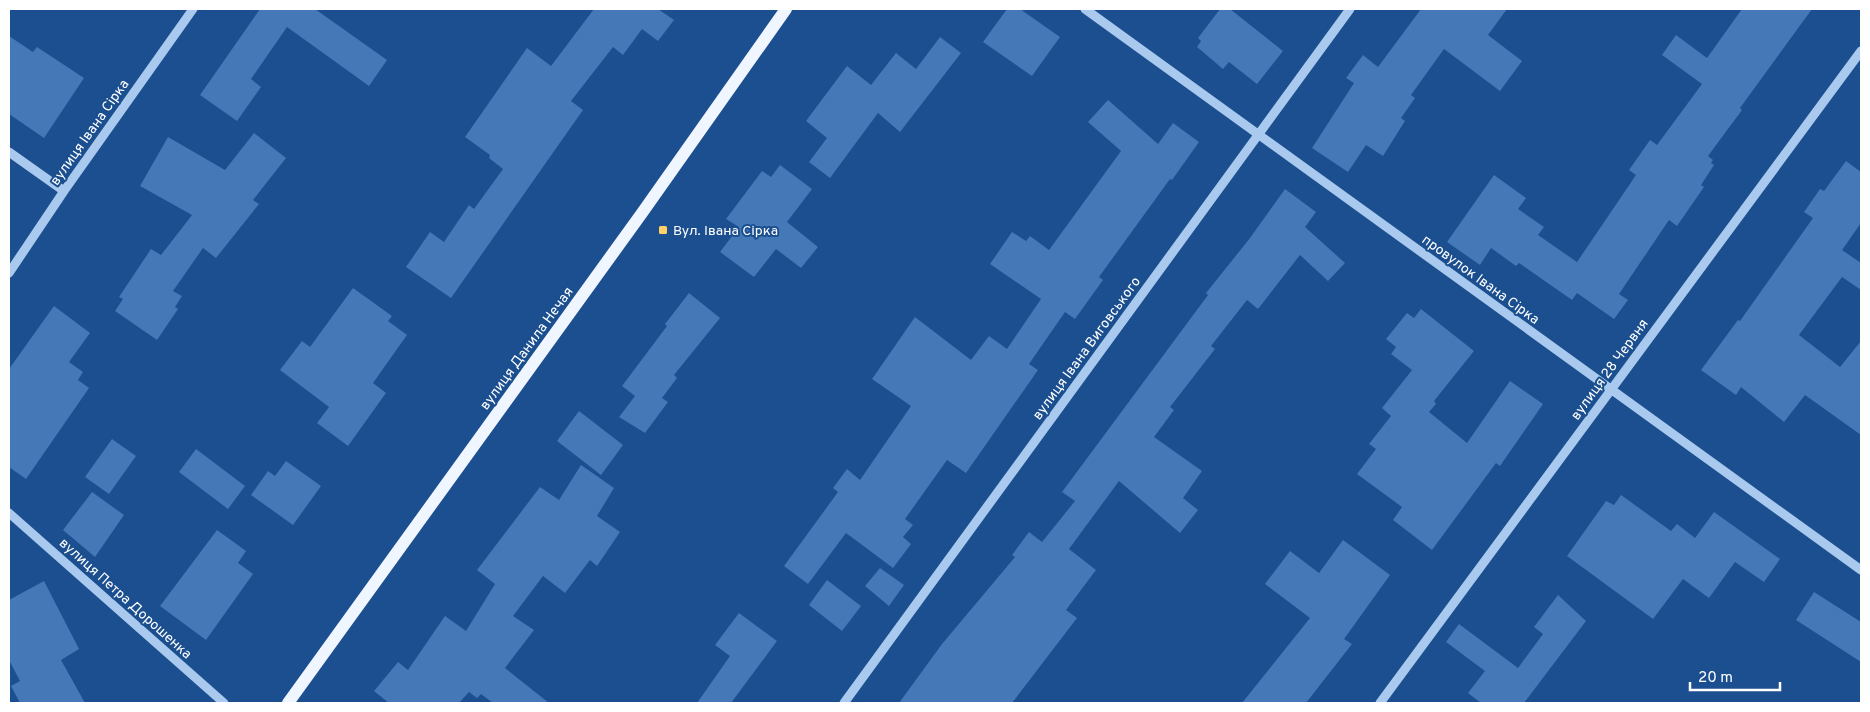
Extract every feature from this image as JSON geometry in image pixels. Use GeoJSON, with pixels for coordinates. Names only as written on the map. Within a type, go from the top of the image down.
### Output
{"type":"FeatureCollection","features":[{"type":"Feature","properties":{"kind":"main road","name":"вулиця Данила Нечая"},"geometry":{"type":"LineString","coordinates":[[292,702],[786,9]]}},
{"type":"Feature","properties":{"kind":"street","name":"вулиця Івана Сірка"},"geometry":{"type":"LineString","coordinates":[[9,273],[64,191],[193,9]]}},
{"type":"Feature","properties":{"kind":"street","name":"провулок Івана Сірка"},"geometry":{"type":"LineString","coordinates":[[1085,9],[1861,570]]}},
{"type":"Feature","properties":{"kind":"street","name":"вулиця Івана Виговського"},"geometry":{"type":"LineString","coordinates":[[844,703],[1350,9]]}},
{"type":"Feature","properties":{"kind":"street","name":"вулиця 28 Червня"},"geometry":{"type":"LineString","coordinates":[[1380,703],[1861,52]]}},
{"type":"Feature","properties":{"kind":"street"},"geometry":{"type":"LineString","coordinates":[[9,152],[64,191]]}},
{"type":"Feature","properties":{"kind":"street","name":"вулиця Петра Дорошенка"},"geometry":{"type":"LineString","coordinates":[[10,517],[224,703]]}},
{"type":"Feature","properties":{"kind":"building"},"geometry":{"type":"Polygon","coordinates":[[[260,9],[315,9],[387,60],[369,86],[287,27],[251,79],[261,87],[237,121],[200,95],[260,9]]]}},
{"type":"Feature","properties":{"kind":"building"},"geometry":{"type":"Polygon","coordinates":[[[594,9],[658,9],[674,20],[658,41],[642,29],[623,55],[613,47],[571,101],[583,110],[451,298],[406,267],[430,232],[444,242],[469,205],[474,209],[503,169],[489,158],[490,155],[465,137],[527,48],[551,66],[594,9]]]}},
{"type":"Feature","properties":{"kind":"building"},"geometry":{"type":"Polygon","coordinates":[[[1007,9],[1020,9],[1060,37],[1032,76],[983,42],[1007,9]]]}},
{"type":"Feature","properties":{"kind":"building"},"geometry":{"type":"Polygon","coordinates":[[[1220,9],[1230,9],[1283,51],[1257,84],[1229,62],[1223,69],[1197,47],[1201,41],[1198,38],[1220,9]]]}},
{"type":"Feature","properties":{"kind":"building"},"geometry":{"type":"Polygon","coordinates":[[[1421,9],[1507,9],[1488,35],[1522,61],[1500,91],[1444,49],[1411,95],[1415,98],[1401,118],[1405,121],[1383,156],[1366,145],[1348,172],[1312,148],[1354,83],[1346,78],[1363,55],[1378,67],[1421,9]]]}},
{"type":"Feature","properties":{"kind":"building"},"geometry":{"type":"Polygon","coordinates":[[[1742,9],[1812,9],[1740,108],[1742,110],[1708,156],[1713,160],[1711,163],[1714,165],[1701,185],[1704,187],[1677,226],[1669,220],[1619,294],[1628,300],[1614,319],[1577,293],[1572,300],[1519,263],[1516,266],[1491,248],[1480,265],[1447,242],[1494,175],[1526,198],[1518,209],[1544,227],[1538,235],[1577,262],[1636,175],[1629,170],[1650,140],[1657,145],[1702,84],[1662,55],[1676,35],[1707,58],[1742,9]]]}},
{"type":"Feature","properties":{"kind":"building"},"geometry":{"type":"Polygon","coordinates":[[[9,36],[33,52],[37,47],[84,78],[44,138],[9,114],[9,36]]]}},
{"type":"Feature","properties":{"kind":"building"},"geometry":{"type":"Polygon","coordinates":[[[940,37],[961,53],[900,132],[878,113],[830,178],[809,162],[827,138],[806,121],[847,66],[871,85],[896,53],[916,69],[940,37]]]}},
{"type":"Feature","properties":{"kind":"building"},"geometry":{"type":"Polygon","coordinates":[[[1108,100],[1158,144],[1173,123],[1199,142],[1099,277],[1103,280],[1075,319],[1065,312],[1029,364],[1038,370],[966,473],[947,460],[905,519],[913,525],[903,537],[911,544],[893,568],[846,533],[808,584],[784,566],[838,492],[833,488],[847,469],[860,480],[911,406],[872,379],[915,317],[971,360],[989,336],[1007,349],[1041,299],[990,264],[1012,232],[1026,241],[1030,236],[1049,250],[1121,151],[1088,122],[1108,100]]]}},
{"type":"Feature","properties":{"kind":"building"},"geometry":{"type":"Polygon","coordinates":[[[254,133],[286,158],[253,200],[259,204],[216,258],[203,248],[173,291],[182,296],[175,307],[178,309],[157,340],[115,311],[123,299],[119,297],[151,249],[161,255],[192,215],[140,186],[168,137],[225,170],[254,133]]]}},
{"type":"Feature","properties":{"kind":"building"},"geometry":{"type":"Polygon","coordinates":[[[1846,161],[1861,172],[1861,223],[1842,250],[1861,263],[1861,290],[1842,277],[1799,335],[1840,367],[1861,341],[1861,435],[1805,395],[1784,422],[1741,387],[1736,395],[1701,370],[1738,320],[1740,321],[1813,218],[1804,212],[1820,189],[1824,191],[1846,161]]]}},
{"type":"Feature","properties":{"kind":"building"},"geometry":{"type":"Polygon","coordinates":[[[780,165],[812,189],[787,222],[818,247],[801,268],[776,249],[754,277],[720,252],[739,227],[726,219],[762,171],[771,177],[780,165]]]}},
{"type":"Feature","properties":{"kind":"building"},"geometry":{"type":"Polygon","coordinates":[[[1285,189],[1316,212],[1305,227],[1345,263],[1328,281],[1300,255],[1258,309],[1247,300],[1211,346],[1215,349],[1170,407],[1174,410],[1154,437],[1202,471],[1183,498],[1198,510],[1180,533],[1119,481],[1069,549],[1096,570],[1066,610],[1077,618],[1012,703],[899,703],[942,644],[1015,557],[1012,555],[1029,532],[1042,542],[1075,501],[1062,492],[1208,295],[1206,293],[1250,238],[1285,189]]]}},
{"type":"Feature","properties":{"kind":"building"},"geometry":{"type":"Polygon","coordinates":[[[353,288],[392,316],[388,321],[407,335],[373,383],[386,393],[348,446],[317,423],[329,407],[280,370],[302,341],[310,347],[353,288]]]}},
{"type":"Feature","properties":{"kind":"building"},"geometry":{"type":"Polygon","coordinates":[[[689,293],[720,318],[674,375],[677,378],[662,398],[668,402],[645,433],[619,417],[635,396],[622,386],[689,293]]]}},
{"type":"Feature","properties":{"kind":"building"},"geometry":{"type":"Polygon","coordinates":[[[54,306],[90,333],[69,362],[83,372],[78,380],[89,388],[26,479],[9,467],[9,369],[54,306]]]}},
{"type":"Feature","properties":{"kind":"building"},"geometry":{"type":"Polygon","coordinates":[[[1421,309],[1474,351],[1434,401],[1436,404],[1429,412],[1467,443],[1510,381],[1543,404],[1500,466],[1496,463],[1432,550],[1393,520],[1402,507],[1357,474],[1376,449],[1369,444],[1391,416],[1382,408],[1412,370],[1391,354],[1396,347],[1386,339],[1407,313],[1414,318],[1421,309]]]}},
{"type":"Feature","properties":{"kind":"building"},"geometry":{"type":"Polygon","coordinates":[[[579,411],[623,445],[601,475],[557,441],[579,411]]]}},
{"type":"Feature","properties":{"kind":"building"},"geometry":{"type":"Polygon","coordinates":[[[112,439],[136,456],[109,494],[85,477],[112,439]]]}},
{"type":"Feature","properties":{"kind":"building"},"geometry":{"type":"Polygon","coordinates":[[[196,449],[245,486],[228,509],[179,472],[196,449]]]}},
{"type":"Feature","properties":{"kind":"building"},"geometry":{"type":"Polygon","coordinates":[[[286,461],[321,486],[293,525],[251,495],[268,471],[275,476],[286,461]]]}},
{"type":"Feature","properties":{"kind":"building"},"geometry":{"type":"Polygon","coordinates":[[[581,465],[614,488],[597,516],[620,532],[597,566],[590,560],[565,593],[543,576],[513,616],[534,630],[505,668],[549,703],[493,703],[481,694],[477,698],[469,692],[459,703],[389,703],[374,691],[398,662],[408,670],[445,616],[466,631],[495,584],[477,570],[540,487],[559,500],[581,465]]]}},
{"type":"Feature","properties":{"kind":"building"},"geometry":{"type":"Polygon","coordinates":[[[92,492],[124,515],[95,557],[63,530],[92,492]]]}},
{"type":"Feature","properties":{"kind":"building"},"geometry":{"type":"Polygon","coordinates":[[[1621,495],[1671,531],[1677,524],[1695,538],[1714,512],[1780,559],[1764,582],[1735,562],[1709,598],[1683,579],[1653,619],[1567,556],[1606,501],[1614,505],[1621,495]]]}},
{"type":"Feature","properties":{"kind":"building"},"geometry":{"type":"Polygon","coordinates":[[[217,530],[246,551],[238,563],[253,574],[206,640],[160,606],[217,530]]]}},
{"type":"Feature","properties":{"kind":"building"},"geometry":{"type":"Polygon","coordinates":[[[1343,540],[1390,575],[1344,639],[1352,644],[1306,703],[1242,703],[1310,618],[1265,584],[1290,551],[1319,573],[1343,540]]]}},
{"type":"Feature","properties":{"kind":"building"},"geometry":{"type":"Polygon","coordinates":[[[880,568],[904,585],[889,606],[865,586],[880,568]]]}},
{"type":"Feature","properties":{"kind":"building"},"geometry":{"type":"Polygon","coordinates":[[[827,580],[861,606],[842,631],[809,605],[827,580]]]}},
{"type":"Feature","properties":{"kind":"building"},"geometry":{"type":"Polygon","coordinates":[[[44,581],[79,649],[61,660],[85,703],[20,703],[11,686],[20,681],[9,660],[9,600],[44,581]]]}},
{"type":"Feature","properties":{"kind":"building"},"geometry":{"type":"Polygon","coordinates":[[[1814,592],[1861,622],[1861,662],[1796,620],[1814,592]]]}},
{"type":"Feature","properties":{"kind":"building"},"geometry":{"type":"Polygon","coordinates":[[[1558,595],[1586,621],[1524,703],[1481,703],[1468,693],[1485,671],[1446,642],[1459,624],[1518,668],[1543,634],[1534,627],[1558,595]]]}},
{"type":"Feature","properties":{"kind":"building"},"geometry":{"type":"Polygon","coordinates":[[[739,613],[777,641],[731,703],[697,703],[730,656],[715,645],[739,613]]]}},
{"type":"Feature","properties":{"kind":"place","name":"Вул. Івана Сірка"},"geometry":{"type":"Point","coordinates":[663,230]}}]}
